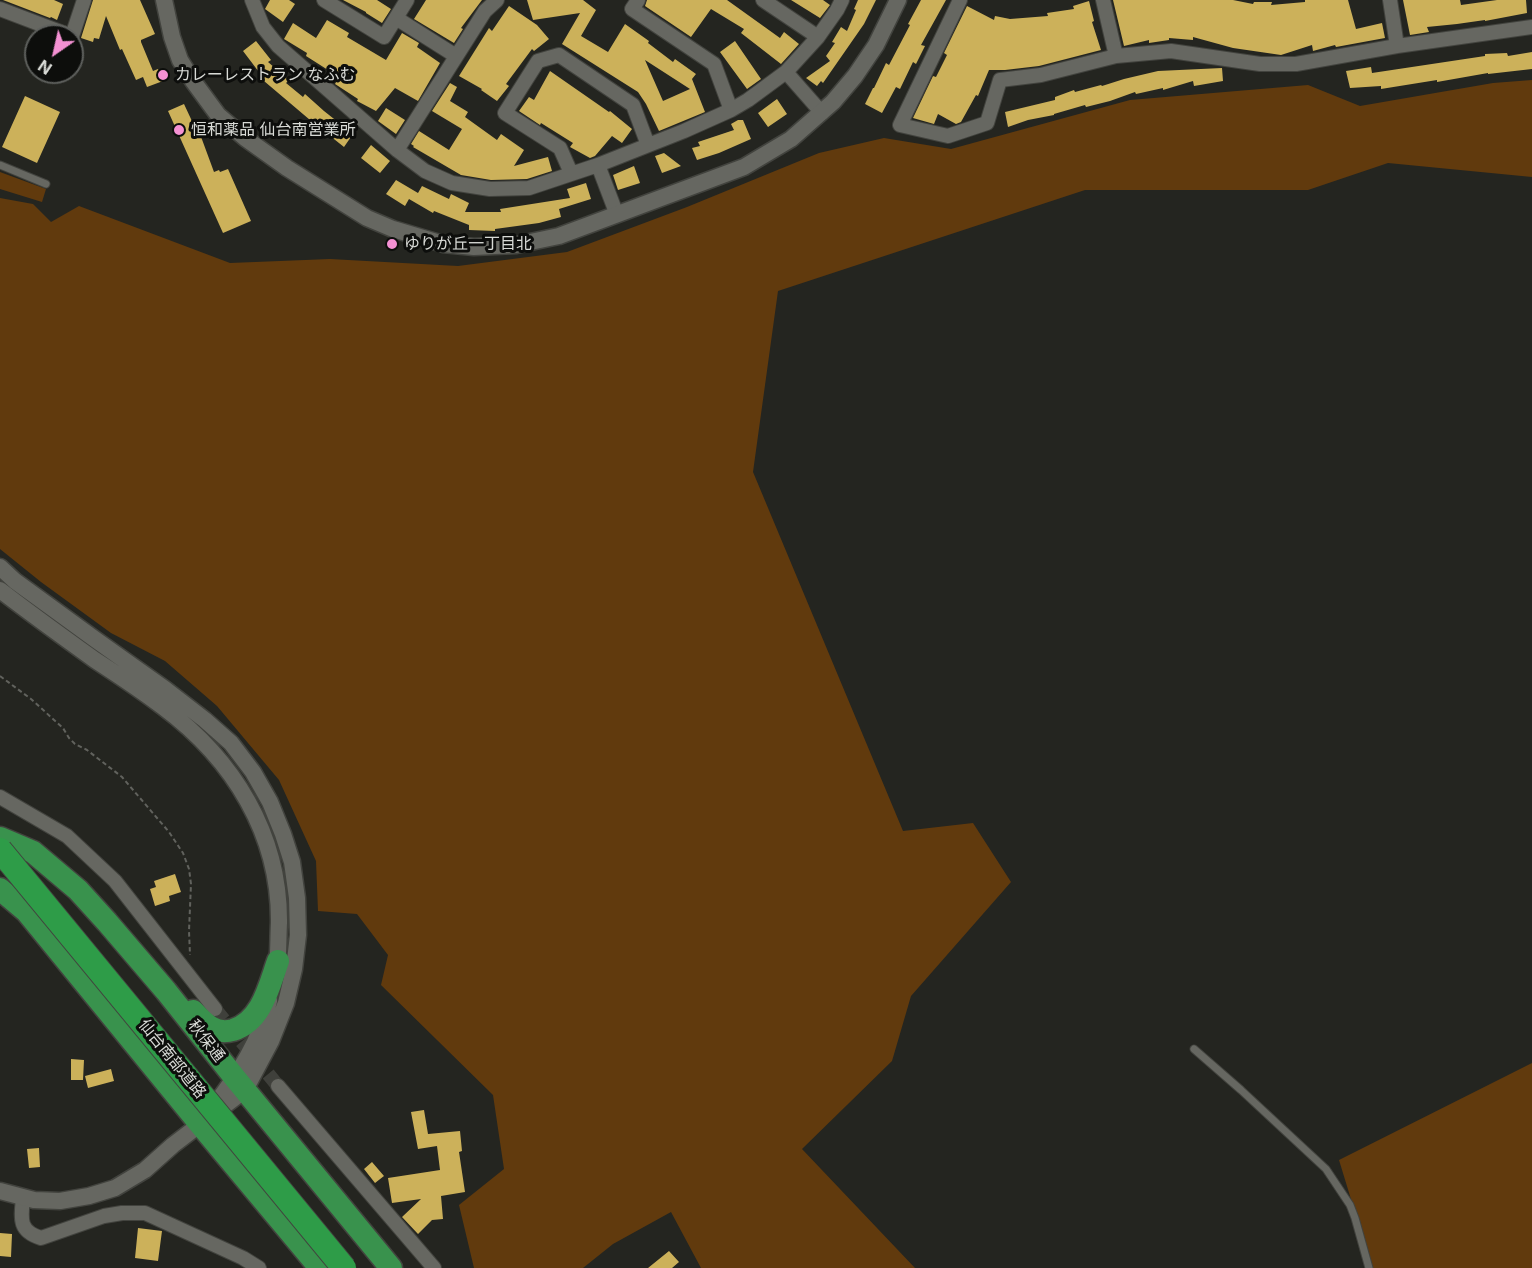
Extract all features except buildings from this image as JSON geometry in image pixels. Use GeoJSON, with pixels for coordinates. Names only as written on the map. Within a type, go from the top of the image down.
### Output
{"type":"FeatureCollection","features":[{"type":"Feature","properties":{"kind":"highway","name":"秋保通"},"geometry":{"type":"LineString","coordinates":[[0,838],[33,852],[78,890],[166,991],[391,1268]]}},
{"type":"Feature","properties":{"kind":"highway","name":"仙台南部道路"},"geometry":{"type":"LineString","coordinates":[[0,850],[344,1268]]}},
{"type":"Feature","properties":{"kind":"highway"},"geometry":{"type":"LineString","coordinates":[[0,889],[27,912],[320,1268]]}},
{"type":"Feature","properties":{"kind":"highway"},"geometry":{"type":"LineString","coordinates":[[119,936],[141,951],[209,1027],[225,1032],[242,1027],[253,1018],[262,1003],[278,961]]}},
{"type":"Feature","properties":{"kind":"street"},"geometry":{"type":"LineString","coordinates":[[75,24],[84,0]]}},
{"type":"Feature","properties":{"kind":"street"},"geometry":{"type":"LineString","coordinates":[[164,0],[172,37],[180,60],[218,115],[245,138],[287,168],[367,218],[393,229],[443,244],[474,247],[516,245],[559,236],[744,167],[791,139],[840,95],[876,45],[898,0]]}},
{"type":"Feature","properties":{"kind":"street"},"geometry":{"type":"LineString","coordinates":[[252,0],[263,27],[278,46],[397,150],[425,171],[452,183],[490,189],[530,188],[598,165],[731,110],[786,72],[819,37],[842,0]]}},
{"type":"Feature","properties":{"kind":"street"},"geometry":{"type":"LineString","coordinates":[[324,0],[384,37],[407,0]]}},
{"type":"Feature","properties":{"kind":"street"},"geometry":{"type":"LineString","coordinates":[[397,150],[485,11],[496,0]]}},
{"type":"Feature","properties":{"kind":"street"},"geometry":{"type":"LineString","coordinates":[[638,0],[632,9],[714,64],[731,110]]}},
{"type":"Feature","properties":{"kind":"street"},"geometry":{"type":"LineString","coordinates":[[763,0],[819,37]]}},
{"type":"Feature","properties":{"kind":"street"},"geometry":{"type":"LineString","coordinates":[[960,0],[900,125],[948,136],[987,123],[1000,81],[1041,75],[1116,56],[1171,51],[1260,64],[1296,64],[1397,46],[1532,27]]}},
{"type":"Feature","properties":{"kind":"street"},"geometry":{"type":"LineString","coordinates":[[1104,0],[1116,56]]}},
{"type":"Feature","properties":{"kind":"street"},"geometry":{"type":"LineString","coordinates":[[1390,0],[1397,46]]}},
{"type":"Feature","properties":{"kind":"street"},"geometry":{"type":"LineString","coordinates":[[0,9],[39,24]]}},
{"type":"Feature","properties":{"kind":"street"},"geometry":{"type":"LineString","coordinates":[[396,18],[456,56]]}},
{"type":"Feature","properties":{"kind":"street"},"geometry":{"type":"LineString","coordinates":[[571,173],[561,148],[505,113],[538,61],[559,55],[633,105],[648,145]]}},
{"type":"Feature","properties":{"kind":"street"},"geometry":{"type":"LineString","coordinates":[[786,72],[822,113]]}},
{"type":"Feature","properties":{"kind":"street"},"geometry":{"type":"LineString","coordinates":[[598,165],[617,215]]}},
{"type":"Feature","properties":{"kind":"street"},"geometry":{"type":"LineString","coordinates":[[0,567],[15,581],[165,689],[231,743],[253,772],[270,801],[292,862],[297,897],[298,935],[294,969],[286,1004],[271,1041],[240,1084],[200,1124],[145,1170],[115,1188],[89,1196],[60,1201],[34,1200],[0,1191]]}},
{"type":"Feature","properties":{"kind":"street"},"geometry":{"type":"LineString","coordinates":[[0,590],[164,708],[200,739],[228,770],[248,800],[273,862],[279,903],[278,961],[266,1016],[247,1058],[240,1084]]}},
{"type":"Feature","properties":{"kind":"street"},"geometry":{"type":"LineString","coordinates":[[0,797],[67,836],[115,882],[214,1009]]}},
{"type":"Feature","properties":{"kind":"street"},"geometry":{"type":"LineString","coordinates":[[278,1086],[434,1268]]}},
{"type":"Feature","properties":{"kind":"street"},"geometry":{"type":"LineString","coordinates":[[23,1198],[21,1216],[24,1228],[40,1238],[104,1216],[145,1213],[260,1268]]}},
{"type":"Feature","properties":{"kind":"lane"},"geometry":{"type":"LineString","coordinates":[[0,165],[46,184]]}},
{"type":"Feature","properties":{"kind":"lane"},"geometry":{"type":"LineString","coordinates":[[1194,1049],[1326,1169],[1350,1205],[1369,1268]]}},
{"type":"Feature","properties":{"kind":"path"},"geometry":{"type":"LineString","coordinates":[[0,676],[39,706],[63,728],[75,744],[107,764],[122,777],[169,832],[183,854],[189,869],[191,884],[188,975]]}},
{"type":"Feature","properties":{"kind":"shaded area"},"geometry":{"type":"Polygon","coordinates":[[[1532,80],[1532,177],[1388,163],[1308,190],[1085,190],[778,291],[753,472],[903,831],[973,823],[1011,882],[911,996],[892,1061],[802,1149],[915,1268],[701,1268],[671,1212],[613,1244],[583,1268],[474,1268],[459,1205],[504,1169],[493,1095],[381,985],[388,955],[357,914],[318,911],[316,861],[279,780],[217,706],[165,661],[111,633],[0,549],[0,198],[33,204],[51,222],[79,206],[230,263],[330,259],[458,266],[567,252],[687,207],[819,153],[884,138],[951,149],[1130,100],[1308,85],[1360,106],[1493,83],[1532,80]]]}},
{"type":"Feature","properties":{"kind":"shaded area"},"geometry":{"type":"Polygon","coordinates":[[[0,172],[46,189],[42,202],[0,189],[0,172]]]}},
{"type":"Feature","properties":{"kind":"shaded area"},"geometry":{"type":"Polygon","coordinates":[[[1532,1063],[1532,1268],[1372,1268],[1339,1160],[1532,1063]]]}},
{"type":"Feature","properties":{"kind":"tunnel"},"geometry":{"type":"LineString","coordinates":[[215,1009],[278,1086]]}},
{"type":"Feature","properties":{"kind":"place","name":"カレーレストラン なふむ"},"geometry":{"type":"Point","coordinates":[163,75]}},
{"type":"Feature","properties":{"kind":"place","name":"恒和薬品 仙台南営業所"},"geometry":{"type":"Point","coordinates":[179,130]}},
{"type":"Feature","properties":{"kind":"place","name":"ゆりが丘一丁目北"},"geometry":{"type":"Point","coordinates":[392,244]}}]}
